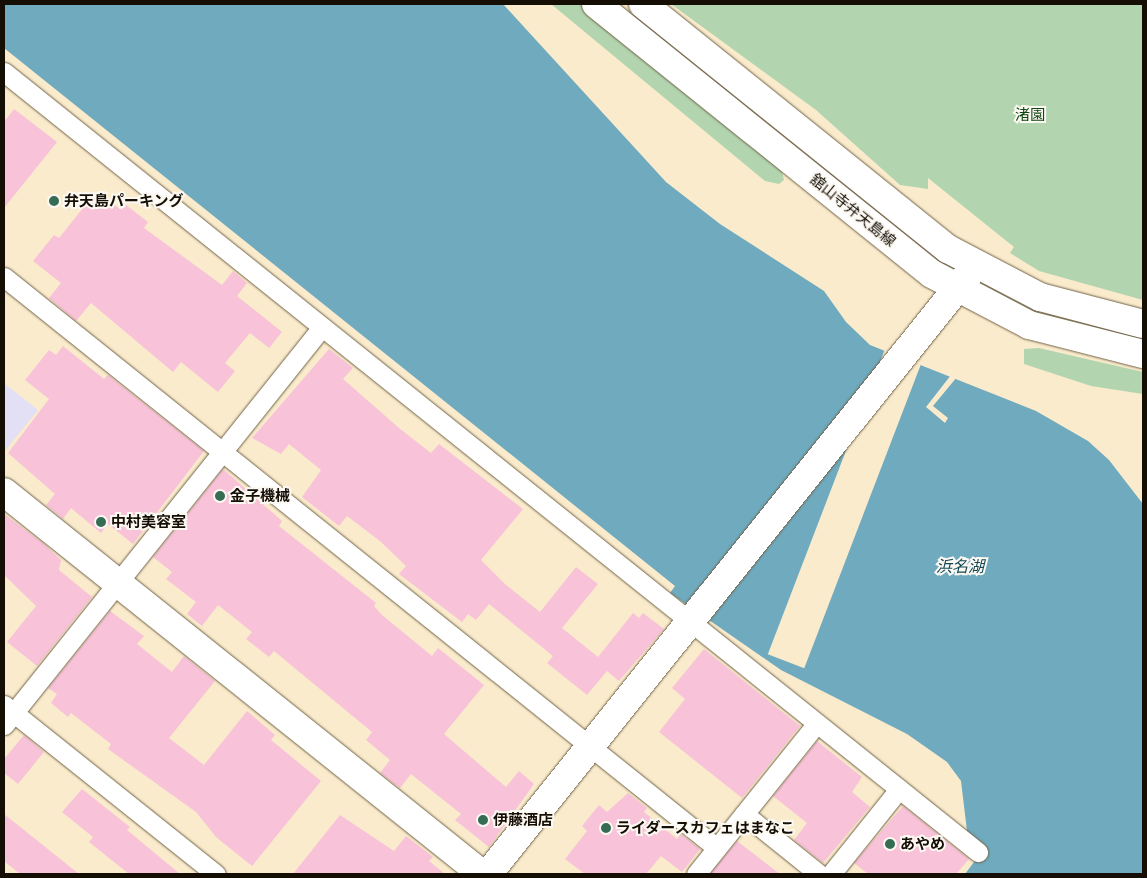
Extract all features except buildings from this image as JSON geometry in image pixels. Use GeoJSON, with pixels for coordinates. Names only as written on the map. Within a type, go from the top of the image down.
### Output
{"type":"FeatureCollection","features":[{"type":"Feature","properties":{"kind":"street","name":"舘山寺弁天島線"},"geometry":{"type":"LineString","coordinates":[[596,4],[950,297],[1029,325],[1143,354]]}},
{"type":"Feature","properties":{"kind":"street","name":"舘山寺弁天島線"},"geometry":{"type":"LineString","coordinates":[[643,4],[975,266],[1072,309],[1143,324]]}},
{"type":"Feature","properties":{"kind":"street"},"geometry":{"type":"LineString","coordinates":[[4,72],[322,327],[692,619],[817,723],[978,852]]}},
{"type":"Feature","properties":{"kind":"street"},"geometry":{"type":"LineString","coordinates":[[4,492],[488,874],[975,266]]}},
{"type":"Feature","properties":{"kind":"street"},"geometry":{"type":"LineString","coordinates":[[4,277],[717,848]]}},
{"type":"Feature","properties":{"kind":"street"},"geometry":{"type":"LineString","coordinates":[[216,874],[7,714],[118,583],[322,327]]}},
{"type":"Feature","properties":{"kind":"street"},"geometry":{"type":"LineString","coordinates":[[696,874],[817,723]]}},
{"type":"Feature","properties":{"kind":"street"},"geometry":{"type":"LineString","coordinates":[[830,874],[899,789]]}},
{"type":"Feature","properties":{"kind":"street"},"geometry":{"type":"LineString","coordinates":[[744,814],[820,874]]}},
{"type":"Feature","properties":{"kind":"shaded area"},"geometry":{"type":"Polygon","coordinates":[[[4,383],[38,410],[4,452],[4,383]]]}},
{"type":"Feature","properties":{"kind":"green space"},"geometry":{"type":"Polygon","coordinates":[[[551,4],[582,4],[780,163],[784,180],[779,184],[765,181],[551,4]]]}},
{"type":"Feature","properties":{"kind":"green space","name":"渚園"},"geometry":{"type":"Polygon","coordinates":[[[671,4],[1143,4],[1143,300],[1039,271],[1010,253],[1014,247],[928,178],[928,189],[900,185],[816,110],[671,4]]]}},
{"type":"Feature","properties":{"kind":"green space"},"geometry":{"type":"Polygon","coordinates":[[[1039,348],[1143,372],[1143,394],[1091,386],[1024,364],[1024,349],[1039,348]]]}},
{"type":"Feature","properties":{"kind":"water","name":"浜名湖"},"geometry":{"type":"Polygon","coordinates":[[[4,4],[503,4],[666,182],[720,224],[824,291],[846,322],[870,345],[1036,411],[1088,441],[1109,460],[1143,504],[1143,874],[965,874],[986,846],[967,831],[961,781],[947,762],[907,734],[781,670],[670,593],[675,586],[4,48],[4,4]]]}},
{"type":"Feature","properties":{"kind":"pier"},"geometry":{"type":"Polygon","coordinates":[[[885,349],[921,363],[804,668],[768,654],[885,349]]]}},
{"type":"Feature","properties":{"kind":"pier"},"geometry":{"type":"Polygon","coordinates":[[[951,375],[957,377],[933,406],[948,418],[945,423],[926,407],[951,375]]]}},
{"type":"Feature","properties":{"kind":"place","name":"弁天島パーキング"},"geometry":{"type":"Point","coordinates":[54,201]}},
{"type":"Feature","properties":{"kind":"place","name":"金子機械"},"geometry":{"type":"Point","coordinates":[220,496]}},
{"type":"Feature","properties":{"kind":"place","name":"中村美容室"},"geometry":{"type":"Point","coordinates":[101,522]}},
{"type":"Feature","properties":{"kind":"place","name":"伊藤酒店"},"geometry":{"type":"Point","coordinates":[483,820]}},
{"type":"Feature","properties":{"kind":"place","name":"ライダースカフェはまなこ"},"geometry":{"type":"Point","coordinates":[606,828]}},
{"type":"Feature","properties":{"kind":"place","name":"あやめ"},"geometry":{"type":"Point","coordinates":[890,844]}}]}
